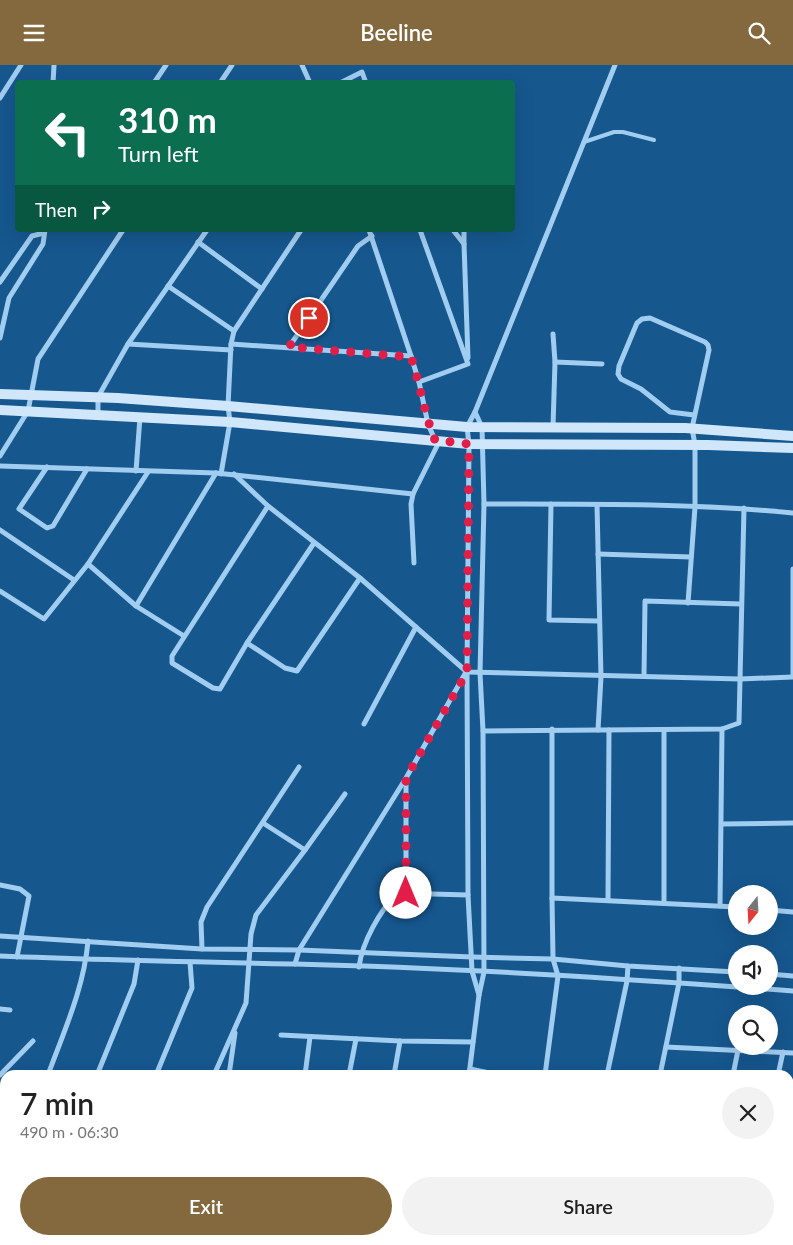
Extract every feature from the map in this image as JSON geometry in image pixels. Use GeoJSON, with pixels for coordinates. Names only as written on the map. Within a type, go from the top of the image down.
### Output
{"type":"FeatureCollection","features":[{"type":"Feature","properties":{"kind":"street"},"geometry":{"type":"LineString","coordinates":[[0,98],[21,65]]}},
{"type":"Feature","properties":{"kind":"street"},"geometry":{"type":"LineString","coordinates":[[54,65],[54,80]]}},
{"type":"Feature","properties":{"kind":"street"},"geometry":{"type":"LineString","coordinates":[[156,80],[166,65]]}},
{"type":"Feature","properties":{"kind":"street"},"geometry":{"type":"LineString","coordinates":[[222,80],[232,65]]}},
{"type":"Feature","properties":{"kind":"street"},"geometry":{"type":"LineString","coordinates":[[302,65],[309,80]]}},
{"type":"Feature","properties":{"kind":"street"},"geometry":{"type":"LineString","coordinates":[[479,995],[472,971],[468,895],[469,444],[466,427],[475,412],[615,65]]}},
{"type":"Feature","properties":{"kind":"street"},"geometry":{"type":"LineString","coordinates":[[346,80],[362,72],[365,80]]}},
{"type":"Feature","properties":{"kind":"street"},"geometry":{"type":"LineString","coordinates":[[0,283],[32,236],[45,232],[43,244],[9,298],[0,336]]}},
{"type":"Feature","properties":{"kind":"street"},"geometry":{"type":"LineString","coordinates":[[0,456],[28,411],[38,359],[122,232]]}},
{"type":"Feature","properties":{"kind":"street"},"geometry":{"type":"LineString","coordinates":[[98,415],[98,397],[128,344],[205,232]]}},
{"type":"Feature","properties":{"kind":"street"},"geometry":{"type":"LineString","coordinates":[[136,606],[218,473],[230,422],[228,406],[231,344],[234,331],[300,232]]}},
{"type":"Feature","properties":{"kind":"street"},"geometry":{"type":"LineString","coordinates":[[370,232],[419,382],[428,424],[437,440]]}},
{"type":"Feature","properties":{"kind":"street"},"geometry":{"type":"LineString","coordinates":[[421,232],[468,364]]}},
{"type":"Feature","properties":{"kind":"street"},"geometry":{"type":"LineString","coordinates":[[454,232],[464,245]]}},
{"type":"Feature","properties":{"kind":"street"},"geometry":{"type":"LineString","coordinates":[[464,232],[468,364]]}},
{"type":"Feature","properties":{"kind":"street"},"geometry":{"type":"LineString","coordinates":[[289,347],[358,246],[372,236]]}},
{"type":"Feature","properties":{"kind":"street"},"geometry":{"type":"LineString","coordinates":[[198,242],[262,289]]}},
{"type":"Feature","properties":{"kind":"street"},"geometry":{"type":"LineString","coordinates":[[168,286],[234,331]]}},
{"type":"Feature","properties":{"kind":"street"},"geometry":{"type":"LineString","coordinates":[[688,603],[695,507],[695,445],[692,428],[709,349],[708,345],[650,318],[642,319],[637,323],[619,366],[618,374],[621,379],[641,389],[670,412],[694,415]]}},
{"type":"Feature","properties":{"kind":"street"},"geometry":{"type":"LineString","coordinates":[[552,427],[555,362],[553,334]]}},
{"type":"Feature","properties":{"kind":"street"},"geometry":{"type":"LineString","coordinates":[[128,344],[231,350]]}},
{"type":"Feature","properties":{"kind":"street"},"geometry":{"type":"LineString","coordinates":[[231,344],[411,357]]}},
{"type":"Feature","properties":{"kind":"street"},"geometry":{"type":"LineString","coordinates":[[555,362],[602,364]]}},
{"type":"Feature","properties":{"kind":"street"},"geometry":{"type":"LineString","coordinates":[[419,382],[468,364]]}},
{"type":"Feature","properties":{"kind":"street"},"geometry":{"type":"LineString","coordinates":[[0,394],[98,397],[228,406],[466,427],[692,428],[793,435]]}},
{"type":"Feature","properties":{"kind":"street"},"geometry":{"type":"LineString","coordinates":[[0,410],[230,422],[469,444],[695,445],[793,449]]}},
{"type":"Feature","properties":{"kind":"street"},"geometry":{"type":"LineString","coordinates":[[475,412],[482,427],[484,504],[480,673],[483,731],[484,972],[479,995],[470,1069],[475,1070]]}},
{"type":"Feature","properties":{"kind":"street"},"geometry":{"type":"LineString","coordinates":[[136,471],[140,417]]}},
{"type":"Feature","properties":{"kind":"street"},"geometry":{"type":"LineString","coordinates":[[414,563],[410,514],[411,503],[413,494],[437,440]]}},
{"type":"Feature","properties":{"kind":"street"},"geometry":{"type":"LineString","coordinates":[[0,466],[234,474],[413,494]]}},
{"type":"Feature","properties":{"kind":"street"},"geometry":{"type":"LineString","coordinates":[[48,467],[19,509],[47,528],[52,526],[87,469]]}},
{"type":"Feature","properties":{"kind":"street"},"geometry":{"type":"LineString","coordinates":[[0,591],[44,619],[88,564],[148,472]]}},
{"type":"Feature","properties":{"kind":"street"},"geometry":{"type":"LineString","coordinates":[[234,474],[268,506],[360,578],[467,672],[601,677],[644,676],[740,679],[793,676],[793,569]]}},
{"type":"Feature","properties":{"kind":"street"},"geometry":{"type":"LineString","coordinates":[[484,504],[744,508],[793,513]]}},
{"type":"Feature","properties":{"kind":"street"},"geometry":{"type":"LineString","coordinates":[[551,504],[548,620],[599,621]]}},
{"type":"Feature","properties":{"kind":"street"},"geometry":{"type":"LineString","coordinates":[[597,505],[601,677],[598,730]]}},
{"type":"Feature","properties":{"kind":"street"},"geometry":{"type":"LineString","coordinates":[[268,506],[184,636],[172,656],[172,663],[213,688],[220,689],[247,643],[314,543]]}},
{"type":"Feature","properties":{"kind":"street"},"geometry":{"type":"LineString","coordinates":[[483,731],[552,729],[664,731],[722,729],[739,723],[744,508]]}},
{"type":"Feature","properties":{"kind":"street"},"geometry":{"type":"LineString","coordinates":[[0,530],[74,581]]}},
{"type":"Feature","properties":{"kind":"street"},"geometry":{"type":"LineString","coordinates":[[598,554],[691,557]]}},
{"type":"Feature","properties":{"kind":"street"},"geometry":{"type":"LineString","coordinates":[[88,564],[136,606],[184,636]]}},
{"type":"Feature","properties":{"kind":"street"},"geometry":{"type":"LineString","coordinates":[[247,643],[285,668],[297,671],[360,578]]}},
{"type":"Feature","properties":{"kind":"street"},"geometry":{"type":"LineString","coordinates":[[644,676],[645,601],[741,604]]}},
{"type":"Feature","properties":{"kind":"street"},"geometry":{"type":"LineString","coordinates":[[364,725],[416,627]]}},
{"type":"Feature","properties":{"kind":"street"},"geometry":{"type":"LineString","coordinates":[[295,965],[299,950],[406,778],[467,672]]}},
{"type":"Feature","properties":{"kind":"street"},"geometry":{"type":"LineString","coordinates":[[546,1070],[558,976],[553,959],[552,729]]}},
{"type":"Feature","properties":{"kind":"street"},"geometry":{"type":"LineString","coordinates":[[720,905],[722,729]]}},
{"type":"Feature","properties":{"kind":"street"},"geometry":{"type":"LineString","coordinates":[[608,900],[609,730]]}},
{"type":"Feature","properties":{"kind":"street"},"geometry":{"type":"LineString","coordinates":[[664,731],[664,903]]}},
{"type":"Feature","properties":{"kind":"street"},"geometry":{"type":"LineString","coordinates":[[202,949],[201,922],[207,907],[299,767]]}},
{"type":"Feature","properties":{"kind":"street"},"geometry":{"type":"LineString","coordinates":[[406,778],[406,893]]}},
{"type":"Feature","properties":{"kind":"street"},"geometry":{"type":"LineString","coordinates":[[216,1070],[246,1003],[249,950],[256,915],[305,851],[345,794]]}},
{"type":"Feature","properties":{"kind":"street"},"geometry":{"type":"LineString","coordinates":[[263,823],[305,851]]}},
{"type":"Feature","properties":{"kind":"street"},"geometry":{"type":"LineString","coordinates":[[722,824],[793,823]]}},
{"type":"Feature","properties":{"kind":"street"},"geometry":{"type":"LineString","coordinates":[[0,885],[20,889],[29,896],[17,957]]}},
{"type":"Feature","properties":{"kind":"street"},"geometry":{"type":"LineString","coordinates":[[358,967],[360,953],[385,906],[397,893],[468,895]]}},
{"type":"Feature","properties":{"kind":"street"},"geometry":{"type":"LineString","coordinates":[[552,898],[728,906]]}},
{"type":"Feature","properties":{"kind":"street"},"geometry":{"type":"LineString","coordinates":[[778,911],[793,912]]}},
{"type":"Feature","properties":{"kind":"street"},"geometry":{"type":"LineString","coordinates":[[0,936],[202,949],[299,950],[553,959],[728,971]]}},
{"type":"Feature","properties":{"kind":"street"},"geometry":{"type":"LineString","coordinates":[[50,1070],[82,982],[88,941]]}},
{"type":"Feature","properties":{"kind":"street"},"geometry":{"type":"LineString","coordinates":[[0,956],[472,971],[793,991]]}},
{"type":"Feature","properties":{"kind":"street"},"geometry":{"type":"LineString","coordinates":[[99,1070],[134,984],[138,960]]}},
{"type":"Feature","properties":{"kind":"street"},"geometry":{"type":"LineString","coordinates":[[158,1070],[192,988],[190,963]]}},
{"type":"Feature","properties":{"kind":"street"},"geometry":{"type":"LineString","coordinates":[[608,1070],[627,981],[628,965]]}},
{"type":"Feature","properties":{"kind":"street"},"geometry":{"type":"LineString","coordinates":[[661,1070],[679,983],[679,968]]}},
{"type":"Feature","properties":{"kind":"street"},"geometry":{"type":"LineString","coordinates":[[778,975],[793,976]]}},
{"type":"Feature","properties":{"kind":"street"},"geometry":{"type":"LineString","coordinates":[[0,1009],[10,1010]]}},
{"type":"Feature","properties":{"kind":"street"},"geometry":{"type":"LineString","coordinates":[[230,1070],[236,1028]]}},
{"type":"Feature","properties":{"kind":"street"},"geometry":{"type":"LineString","coordinates":[[281,1035],[400,1041],[473,1042]]}},
{"type":"Feature","properties":{"kind":"street"},"geometry":{"type":"LineString","coordinates":[[305,1070],[310,1037]]}},
{"type":"Feature","properties":{"kind":"street"},"geometry":{"type":"LineString","coordinates":[[350,1070],[356,1039]]}},
{"type":"Feature","properties":{"kind":"street"},"geometry":{"type":"LineString","coordinates":[[5,1070],[33,1041]]}},
{"type":"Feature","properties":{"kind":"street"},"geometry":{"type":"LineString","coordinates":[[395,1070],[400,1041]]}},
{"type":"Feature","properties":{"kind":"street"},"geometry":{"type":"LineString","coordinates":[[666,1047],[728,1050]]}},
{"type":"Feature","properties":{"kind":"street"},"geometry":{"type":"LineString","coordinates":[[778,1052],[793,1053]]}},
{"type":"Feature","properties":{"kind":"street"},"geometry":{"type":"LineString","coordinates":[[779,1070],[783,1052]]}},
{"type":"Feature","properties":{"kind":"street"},"geometry":{"type":"LineString","coordinates":[[734,1070],[737,1055]]}},
{"type":"Feature","properties":{"kind":"lane"},"geometry":{"type":"LineString","coordinates":[[583,143],[614,132],[623,132],[654,140]]}},
{"type":"Feature","properties":{"kind":"route"},"geometry":{"type":"LineString","coordinates":[[309,318],[289,347],[411,357],[419,382],[428,424],[435,440],[469,444],[467,672],[406,778],[406,893]]}}]}
